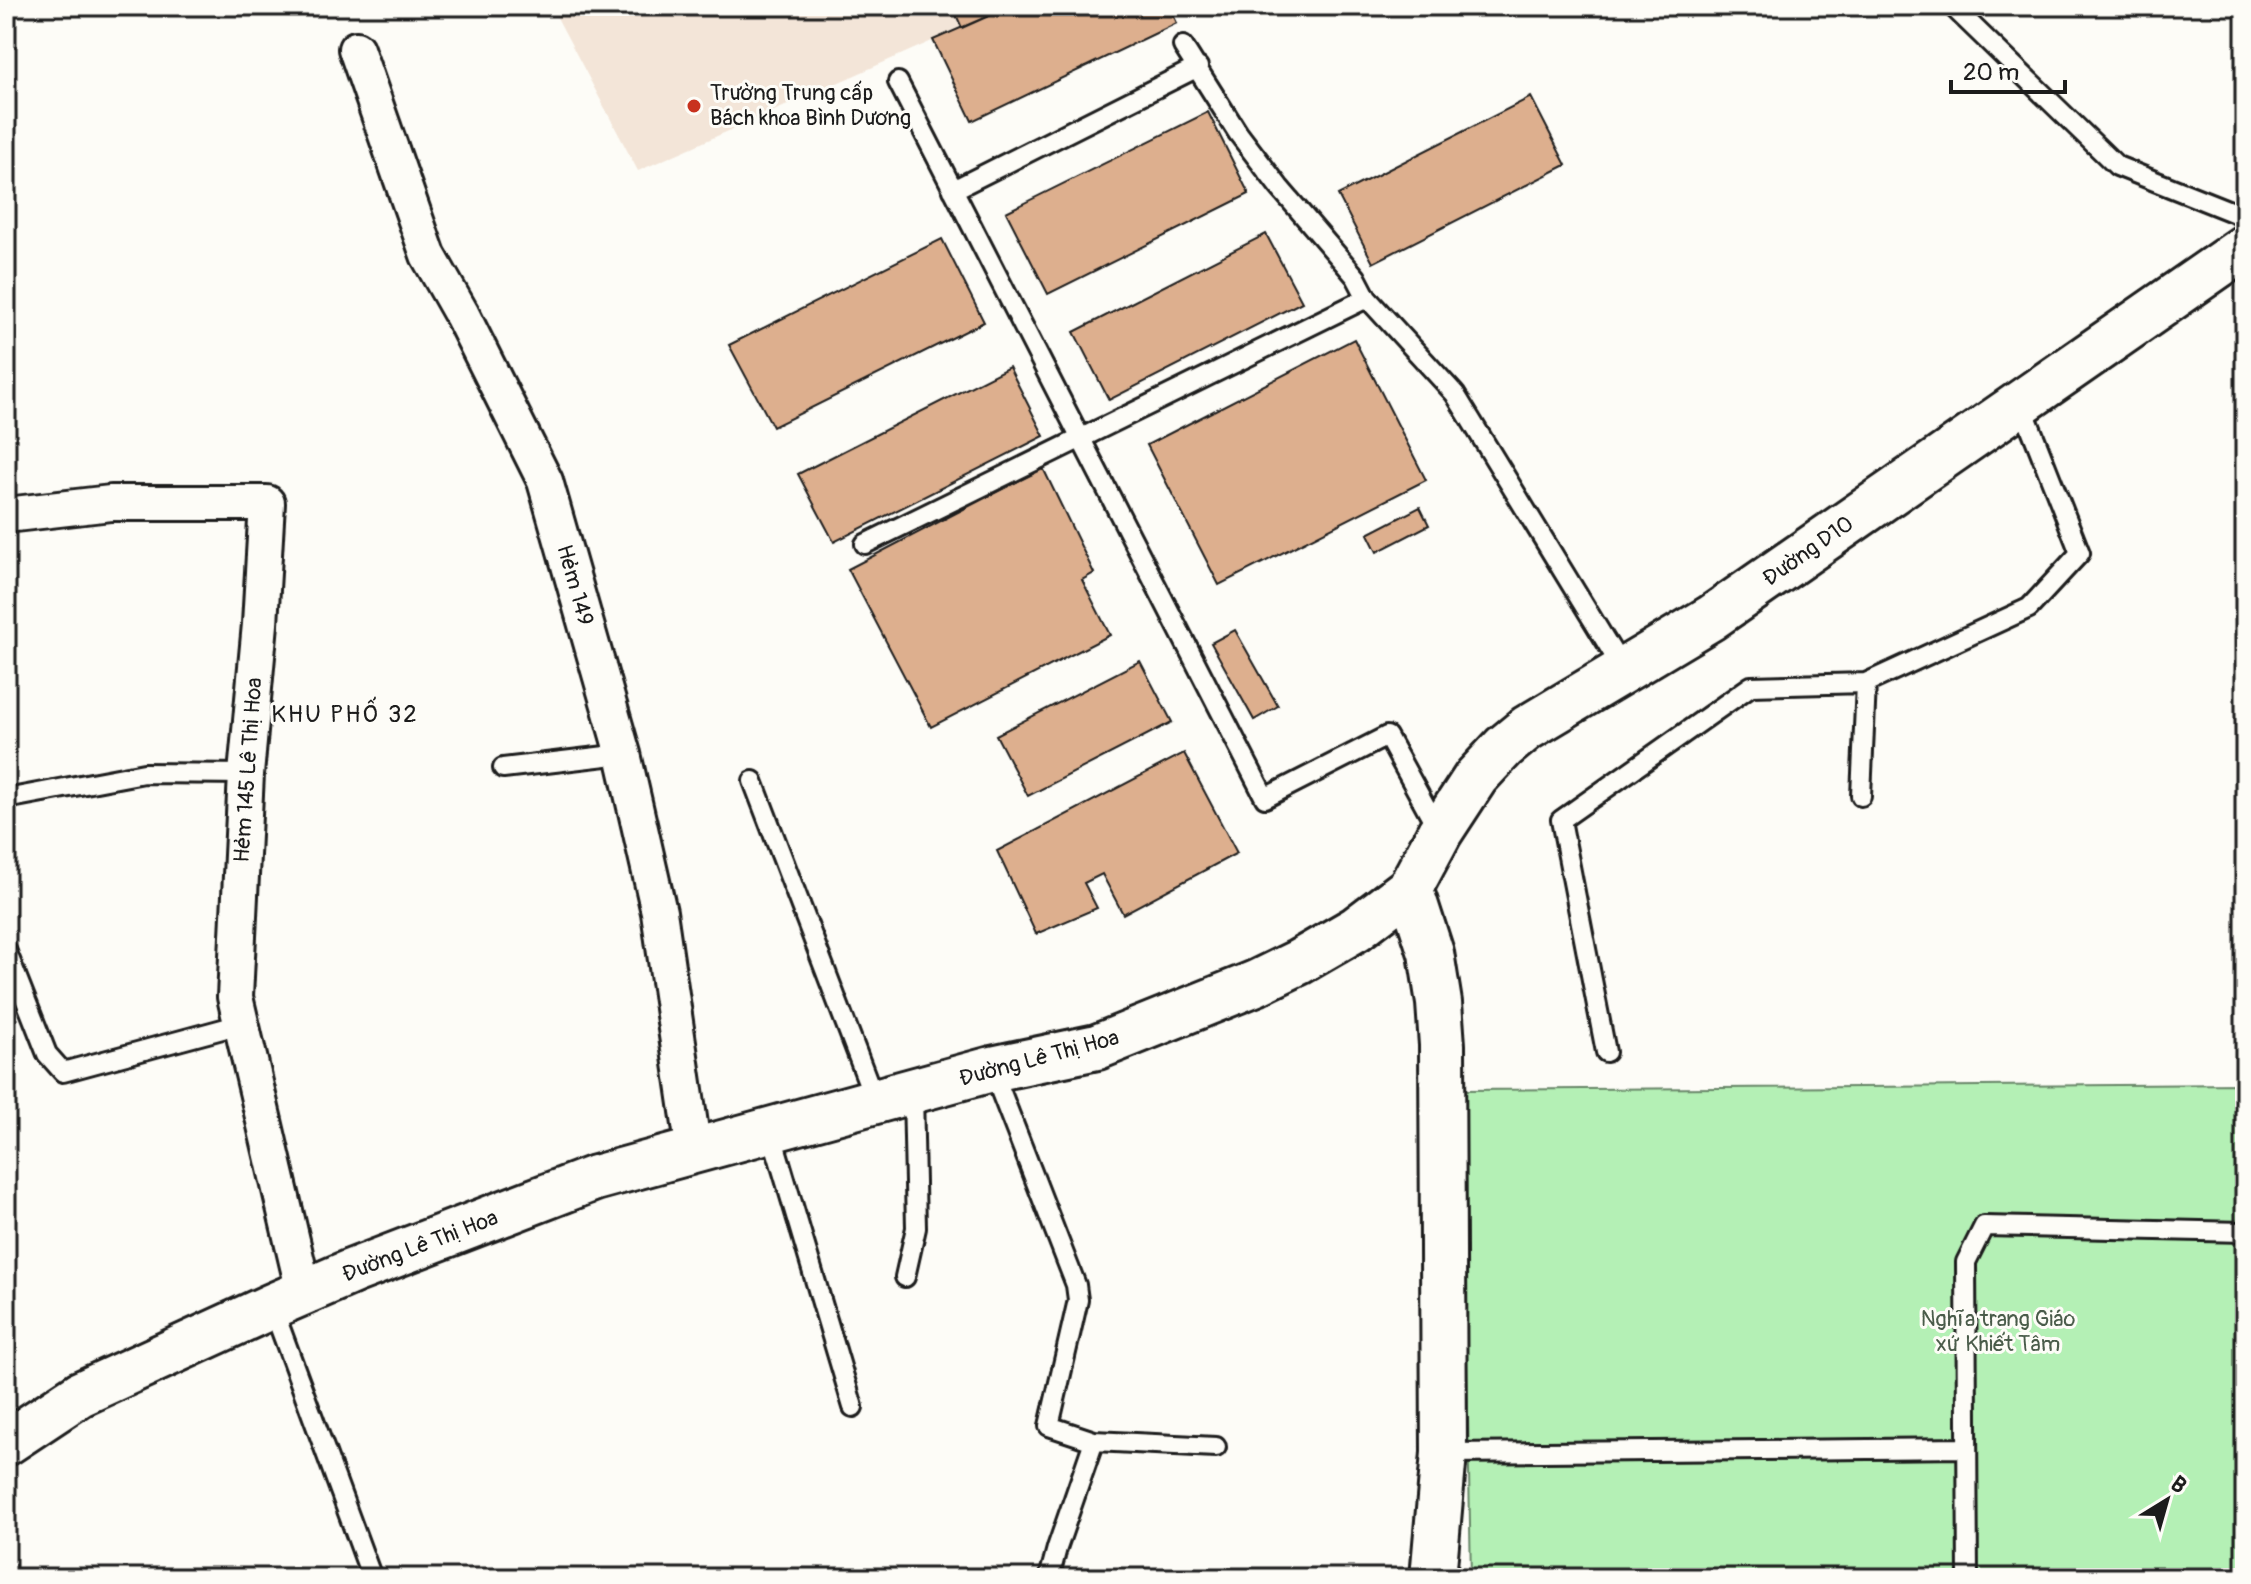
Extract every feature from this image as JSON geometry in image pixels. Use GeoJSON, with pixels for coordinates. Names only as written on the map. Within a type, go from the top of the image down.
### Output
{"type":"FeatureCollection","features":[{"type":"Feature","properties":{"kind":"street","name":"Hẻm 149"},"geometry":{"type":"LineString","coordinates":[[356,49],[428,255],[462,315],[545,481],[623,754],[659,912],[694,1152]]}},
{"type":"Feature","properties":{"kind":"street","name":"Đường D10"},"geometry":{"type":"LineString","coordinates":[[1410,888],[1440,832],[1476,777],[1527,728],[1711,618],[2245,247]]}},
{"type":"Feature","properties":{"kind":"street","name":"Hẻm 145 Lê Thị Hoa"},"geometry":{"type":"LineString","coordinates":[[6,515],[111,503],[267,503],[246,774],[235,997],[288,1299]]}},
{"type":"Feature","properties":{"kind":"street","name":"Đường Lê Thị Hoa"},"geometry":{"type":"LineString","coordinates":[[6,1443],[80,1394],[288,1299],[595,1178],[992,1069],[1097,1047],[1256,983],[1299,962],[1356,929],[1410,888]]}},
{"type":"Feature","properties":{"kind":"street"},"geometry":{"type":"LineString","coordinates":[[1410,888],[1431,953],[1442,1045],[1444,1453],[1433,1578]]}},
{"type":"Feature","properties":{"kind":"lane"},"geometry":{"type":"LineString","coordinates":[[1958,8],[2117,166],[2245,217]]}},
{"type":"Feature","properties":{"kind":"lane"},"geometry":{"type":"LineString","coordinates":[[1183,46],[1238,133],[1279,187],[1356,277],[1367,298],[1455,394],[1624,671]]}},
{"type":"Feature","properties":{"kind":"lane"},"geometry":{"type":"LineString","coordinates":[[953,190],[1198,67]]}},
{"type":"Feature","properties":{"kind":"lane"},"geometry":{"type":"LineString","coordinates":[[898,82],[1265,798],[1387,736],[1440,832]]}},
{"type":"Feature","properties":{"kind":"lane"},"geometry":{"type":"LineString","coordinates":[[865,544],[1367,298]]}},
{"type":"Feature","properties":{"kind":"lane"},"geometry":{"type":"LineString","coordinates":[[1606,1052],[1561,820],[1751,686],[1866,683],[2029,608],[2080,553],[2021,403]]}},
{"type":"Feature","properties":{"kind":"lane"},"geometry":{"type":"LineString","coordinates":[[1861,796],[1866,683]]}},
{"type":"Feature","properties":{"kind":"lane"},"geometry":{"type":"LineString","coordinates":[[503,768],[623,754]]}},
{"type":"Feature","properties":{"kind":"lane"},"geometry":{"type":"LineString","coordinates":[[6,799],[144,773],[246,774]]}},
{"type":"Feature","properties":{"kind":"lane"},"geometry":{"type":"LineString","coordinates":[[753,781],[894,1098],[916,1228],[905,1277]]}},
{"type":"Feature","properties":{"kind":"lane"},"geometry":{"type":"LineString","coordinates":[[6,950],[47,1054],[63,1072],[241,1024]]}},
{"type":"Feature","properties":{"kind":"lane"},"geometry":{"type":"LineString","coordinates":[[992,1069],[1076,1285],[1078,1300],[1049,1426],[1094,1441],[1216,1447]]}},
{"type":"Feature","properties":{"kind":"lane"},"geometry":{"type":"LineString","coordinates":[[771,1132],[853,1407]]}},
{"type":"Feature","properties":{"kind":"lane"},"geometry":{"type":"LineString","coordinates":[[1968,1578],[1966,1262],[1984,1226],[2245,1232]]}},
{"type":"Feature","properties":{"kind":"lane"},"geometry":{"type":"LineString","coordinates":[[288,1299],[372,1578]]}},
{"type":"Feature","properties":{"kind":"lane"},"geometry":{"type":"LineString","coordinates":[[1049,1578],[1094,1441]]}},
{"type":"Feature","properties":{"kind":"lane"},"geometry":{"type":"LineString","coordinates":[[1444,1453],[1967,1448]]}},
{"type":"Feature","properties":{"kind":"shaded area","name":"Trường Trung cấp Bách khoa Bình Dương"},"geometry":{"type":"Polygon","coordinates":[[[551,6],[1011,6],[638,171],[551,6]]]}},
{"type":"Feature","properties":{"kind":"green space","name":"Nghĩa trang Giáo xứ Khiết Tâm"},"geometry":{"type":"Polygon","coordinates":[[[2245,1084],[2245,1578],[1471,1578],[1462,1090],[2245,1084]]]}},
{"type":"Feature","properties":{"kind":"building"},"geometry":{"type":"Polygon","coordinates":[[[952,6],[1011,6],[962,28],[952,6]]]}},
{"type":"Feature","properties":{"kind":"building"},"geometry":{"type":"Polygon","coordinates":[[[1011,6],[1169,6],[1177,23],[972,121],[933,40],[1011,6]]]}},
{"type":"Feature","properties":{"kind":"building"},"geometry":{"type":"Polygon","coordinates":[[[1531,97],[1566,165],[1373,263],[1338,195],[1531,97]]]}},
{"type":"Feature","properties":{"kind":"building"},"geometry":{"type":"Polygon","coordinates":[[[1208,112],[1249,194],[1048,294],[1006,212],[1208,112]]]}},
{"type":"Feature","properties":{"kind":"building"},"geometry":{"type":"Polygon","coordinates":[[[1266,234],[1302,302],[1109,400],[1074,332],[1266,234]]]}},
{"type":"Feature","properties":{"kind":"building"},"geometry":{"type":"Polygon","coordinates":[[[942,239],[984,322],[773,427],[729,345],[942,239]]]}},
{"type":"Feature","properties":{"kind":"building"},"geometry":{"type":"Polygon","coordinates":[[[1354,339],[1426,480],[1219,585],[1147,445],[1354,339]]]}},
{"type":"Feature","properties":{"kind":"building"},"geometry":{"type":"Polygon","coordinates":[[[1009,367],[1044,436],[834,542],[798,474],[1009,367]]]}},
{"type":"Feature","properties":{"kind":"building"},"geometry":{"type":"Polygon","coordinates":[[[1043,468],[1094,573],[1082,580],[1110,635],[931,727],[848,569],[1043,468]]]}},
{"type":"Feature","properties":{"kind":"building"},"geometry":{"type":"Polygon","coordinates":[[[1420,507],[1429,525],[1377,552],[1368,534],[1420,507]]]}},
{"type":"Feature","properties":{"kind":"building"},"geometry":{"type":"Polygon","coordinates":[[[1235,630],[1278,706],[1254,720],[1211,643],[1235,630]]]}},
{"type":"Feature","properties":{"kind":"building"},"geometry":{"type":"Polygon","coordinates":[[[1140,661],[1172,722],[1028,796],[996,735],[1140,661]]]}},
{"type":"Feature","properties":{"kind":"building"},"geometry":{"type":"Polygon","coordinates":[[[1184,753],[1237,853],[1123,914],[1102,874],[1084,883],[1097,908],[1036,934],[997,851],[1184,753]]]}},
{"type":"Feature","properties":{"kind":"place","name":"Trường Trung cấp Bách khoa Bình Dương"},"geometry":{"type":"Point","coordinates":[694,106]}},
{"type":"Feature","properties":{"kind":"district","name":"KHU PHỐ 32"},"geometry":{"type":"Point","coordinates":[345,714]}}]}
